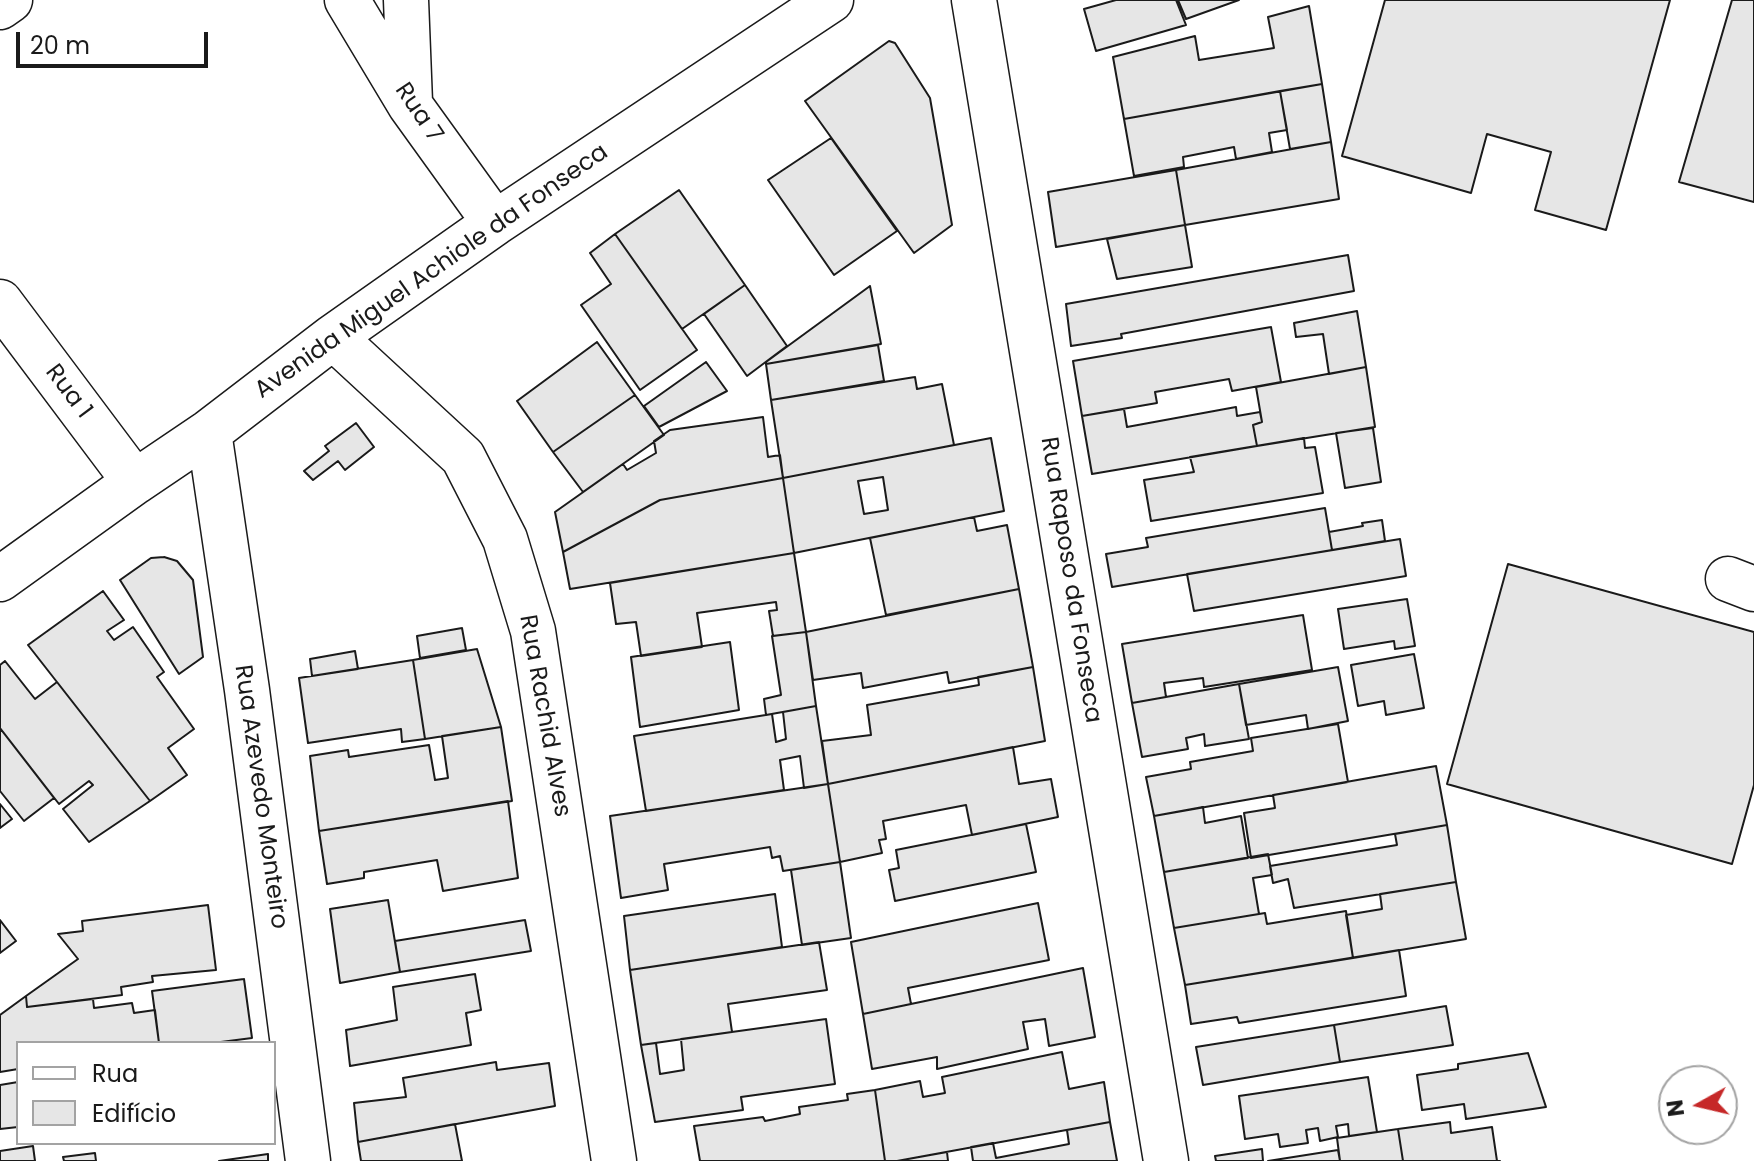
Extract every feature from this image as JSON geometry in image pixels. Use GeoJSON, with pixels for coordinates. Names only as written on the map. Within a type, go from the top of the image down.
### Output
{"type":"FeatureCollection","features":[{"type":"Feature","properties":{"kind":"street"},"geometry":{"type":"LineString","coordinates":[[0,7],[10,0]]}},
{"type":"Feature","properties":{"kind":"street","name":"Rua 7"},"geometry":{"type":"LineString","coordinates":[[347,0],[410,105],[495,223]]}},
{"type":"Feature","properties":{"kind":"street"},"geometry":{"type":"LineString","coordinates":[[406,0],[410,105]]}},
{"type":"Feature","properties":{"kind":"street","name":"Avenida Miguel Achiole da Fonseca"},"geometry":{"type":"LineString","coordinates":[[0,579],[209,432],[333,337],[495,223],[831,0]]}},
{"type":"Feature","properties":{"kind":"street","name":"Rua Raposo da Fonseca"},"geometry":{"type":"LineString","coordinates":[[974,0],[1166,1161]]}},
{"type":"Feature","properties":{"kind":"street","name":"Rua 1"},"geometry":{"type":"LineString","coordinates":[[0,302],[135,482]]}},
{"type":"Feature","properties":{"kind":"street","name":"Rua Rachid Alves"},"geometry":{"type":"LineString","coordinates":[[333,337],[463,457],[505,539],[533,631],[614,1161]]}},
{"type":"Feature","properties":{"kind":"street","name":"Rua Azevedo Monteiro"},"geometry":{"type":"LineString","coordinates":[[209,432],[247,690],[308,1161]]}},
{"type":"Feature","properties":{"kind":"building"},"geometry":{"type":"Polygon","coordinates":[[[1116,0],[1176,0],[1186,25],[1096,51],[1084,9],[1116,0]]]}},
{"type":"Feature","properties":{"kind":"building"},"geometry":{"type":"Polygon","coordinates":[[[1178,0],[1239,0],[1186,19],[1178,0]]]}},
{"type":"Feature","properties":{"kind":"building"},"geometry":{"type":"Polygon","coordinates":[[[1385,0],[1670,0],[1606,230],[1535,210],[1551,152],[1487,134],[1471,193],[1342,156],[1385,0]]]}},
{"type":"Feature","properties":{"kind":"building"},"geometry":{"type":"Polygon","coordinates":[[[1732,0],[1754,0],[1754,202],[1679,182],[1732,0]]]}},
{"type":"Feature","properties":{"kind":"building"},"geometry":{"type":"Polygon","coordinates":[[[1309,6],[1322,84],[1124,119],[1113,57],[1195,36],[1199,60],[1274,48],[1268,17],[1309,6]]]}},
{"type":"Feature","properties":{"kind":"building"},"geometry":{"type":"Polygon","coordinates":[[[889,41],[895,43],[930,98],[952,225],[914,253],[805,101],[889,41]]]}},
{"type":"Feature","properties":{"kind":"building"},"geometry":{"type":"Polygon","coordinates":[[[1322,84],[1331,142],[1290,149],[1280,91],[1322,84]]]}},
{"type":"Feature","properties":{"kind":"building"},"geometry":{"type":"Polygon","coordinates":[[[1280,91],[1287,130],[1269,133],[1272,152],[1236,159],[1234,147],[1183,157],[1184,167],[1134,176],[1124,119],[1280,91]]]}},
{"type":"Feature","properties":{"kind":"building"},"geometry":{"type":"Polygon","coordinates":[[[831,138],[897,231],[834,275],[768,180],[831,138]]]}},
{"type":"Feature","properties":{"kind":"building"},"geometry":{"type":"Polygon","coordinates":[[[1331,142],[1339,199],[1185,225],[1176,170],[1331,142]]]}},
{"type":"Feature","properties":{"kind":"building"},"geometry":{"type":"Polygon","coordinates":[[[1176,170],[1185,225],[1056,247],[1048,192],[1176,170]]]}},
{"type":"Feature","properties":{"kind":"building"},"geometry":{"type":"Polygon","coordinates":[[[679,190],[745,285],[682,329],[615,234],[679,190]]]}},
{"type":"Feature","properties":{"kind":"building"},"geometry":{"type":"Polygon","coordinates":[[[1185,225],[1192,267],[1117,279],[1107,239],[1185,225]]]}},
{"type":"Feature","properties":{"kind":"building"},"geometry":{"type":"Polygon","coordinates":[[[615,234],[697,350],[640,390],[581,305],[611,284],[590,253],[615,234]]]}},
{"type":"Feature","properties":{"kind":"building"},"geometry":{"type":"Polygon","coordinates":[[[1348,255],[1354,291],[1071,346],[1066,304],[1348,255]]]}},
{"type":"Feature","properties":{"kind":"building"},"geometry":{"type":"Polygon","coordinates":[[[745,285],[787,346],[747,376],[704,314],[745,285]]]}},
{"type":"Feature","properties":{"kind":"building"},"geometry":{"type":"Polygon","coordinates":[[[870,286],[881,344],[766,364],[766,362],[870,286]]]}},
{"type":"Feature","properties":{"kind":"building"},"geometry":{"type":"Polygon","coordinates":[[[1357,311],[1366,367],[1329,374],[1323,334],[1296,337],[1294,323],[1357,311]]]}},
{"type":"Feature","properties":{"kind":"building"},"geometry":{"type":"Polygon","coordinates":[[[1271,327],[1281,382],[1232,391],[1229,379],[1155,392],[1157,403],[1082,416],[1073,361],[1271,327]]]}},
{"type":"Feature","properties":{"kind":"building"},"geometry":{"type":"Polygon","coordinates":[[[597,342],[635,395],[553,452],[517,401],[597,342]]]}},
{"type":"Feature","properties":{"kind":"building"},"geometry":{"type":"Polygon","coordinates":[[[878,345],[884,381],[771,400],[766,364],[878,345]]]}},
{"type":"Feature","properties":{"kind":"building"},"geometry":{"type":"Polygon","coordinates":[[[706,362],[727,391],[659,427],[644,406],[706,362]]]}},
{"type":"Feature","properties":{"kind":"building"},"geometry":{"type":"Polygon","coordinates":[[[1366,367],[1375,427],[1257,446],[1253,425],[1262,422],[1256,387],[1366,367]]]}},
{"type":"Feature","properties":{"kind":"building"},"geometry":{"type":"Polygon","coordinates":[[[915,377],[917,389],[942,384],[954,445],[783,478],[771,400],[915,377]]]}},
{"type":"Feature","properties":{"kind":"building"},"geometry":{"type":"Polygon","coordinates":[[[635,395],[664,435],[583,492],[553,452],[635,395]]]}},
{"type":"Feature","properties":{"kind":"building"},"geometry":{"type":"Polygon","coordinates":[[[1236,407],[1237,416],[1260,412],[1262,422],[1253,425],[1257,446],[1092,474],[1082,416],[1124,409],[1127,427],[1236,407]]]}},
{"type":"Feature","properties":{"kind":"building"},"geometry":{"type":"Polygon","coordinates":[[[763,417],[768,457],[780,455],[783,478],[660,500],[563,552],[555,512],[623,464],[627,470],[656,453],[654,441],[670,430],[763,417]]]}},
{"type":"Feature","properties":{"kind":"building"},"geometry":{"type":"Polygon","coordinates":[[[356,423],[374,447],[345,470],[338,461],[313,480],[304,471],[329,451],[325,446],[356,423]]]}},
{"type":"Feature","properties":{"kind":"building"},"geometry":{"type":"Polygon","coordinates":[[[1373,428],[1381,482],[1345,488],[1336,433],[1373,428]]]}},
{"type":"Feature","properties":{"kind":"building"},"geometry":{"type":"Polygon","coordinates":[[[991,438],[1004,511],[794,553],[783,478],[991,438]],[[883,477],[858,481],[864,514],[888,510],[883,477]]]}},
{"type":"Feature","properties":{"kind":"building"},"geometry":{"type":"Polygon","coordinates":[[[1304,438],[1305,448],[1315,447],[1323,493],[1151,521],[1144,480],[1194,472],[1190,457],[1304,438]]]}},
{"type":"Feature","properties":{"kind":"building"},"geometry":{"type":"Polygon","coordinates":[[[783,478],[794,553],[570,589],[563,552],[660,500],[783,478]]]}},
{"type":"Feature","properties":{"kind":"building"},"geometry":{"type":"Polygon","coordinates":[[[1325,508],[1332,550],[1112,587],[1106,554],[1148,547],[1146,538],[1325,508]]]}},
{"type":"Feature","properties":{"kind":"building"},"geometry":{"type":"Polygon","coordinates":[[[974,517],[977,531],[1007,525],[1019,589],[886,615],[870,538],[974,517]]]}},
{"type":"Feature","properties":{"kind":"building"},"geometry":{"type":"Polygon","coordinates":[[[1382,520],[1385,541],[1332,550],[1329,532],[1382,520]]]}},
{"type":"Feature","properties":{"kind":"building"},"geometry":{"type":"Polygon","coordinates":[[[1400,539],[1406,576],[1194,611],[1187,574],[1400,539]]]}},
{"type":"Feature","properties":{"kind":"building"},"geometry":{"type":"Polygon","coordinates":[[[794,553],[806,632],[773,636],[769,611],[777,610],[776,602],[697,613],[702,647],[641,656],[636,622],[616,624],[610,583],[794,553]]]}},
{"type":"Feature","properties":{"kind":"building"},"geometry":{"type":"Polygon","coordinates":[[[164,557],[177,561],[193,580],[203,657],[179,674],[120,580],[151,558],[164,557]]]}},
{"type":"Feature","properties":{"kind":"building"},"geometry":{"type":"Polygon","coordinates":[[[1508,564],[1754,632],[1754,785],[1732,864],[1447,784],[1508,564]]]}},
{"type":"Feature","properties":{"kind":"building"},"geometry":{"type":"Polygon","coordinates":[[[1019,589],[1033,667],[949,683],[947,672],[863,688],[861,673],[813,680],[806,632],[1019,589]]]}},
{"type":"Feature","properties":{"kind":"building"},"geometry":{"type":"Polygon","coordinates":[[[103,591],[124,620],[107,631],[114,640],[133,627],[164,672],[157,677],[194,729],[168,748],[187,775],[150,801],[28,645],[103,591]]]}},
{"type":"Feature","properties":{"kind":"building"},"geometry":{"type":"Polygon","coordinates":[[[1407,599],[1415,646],[1395,649],[1394,641],[1344,649],[1338,609],[1407,599]]]}},
{"type":"Feature","properties":{"kind":"building"},"geometry":{"type":"Polygon","coordinates":[[[1303,615],[1312,670],[1204,687],[1203,678],[1164,683],[1166,697],[1132,703],[1122,644],[1303,615]]]}},
{"type":"Feature","properties":{"kind":"building"},"geometry":{"type":"Polygon","coordinates":[[[462,628],[466,650],[420,658],[417,636],[462,628]]]}},
{"type":"Feature","properties":{"kind":"building"},"geometry":{"type":"Polygon","coordinates":[[[806,632],[816,706],[766,715],[764,699],[781,695],[772,636],[806,632]]]}},
{"type":"Feature","properties":{"kind":"building"},"geometry":{"type":"Polygon","coordinates":[[[730,642],[739,710],[640,727],[631,657],[730,642]]]}},
{"type":"Feature","properties":{"kind":"building"},"geometry":{"type":"Polygon","coordinates":[[[477,649],[501,727],[425,739],[413,660],[477,649]]]}},
{"type":"Feature","properties":{"kind":"building"},"geometry":{"type":"Polygon","coordinates":[[[355,651],[358,669],[312,676],[310,659],[355,651]]]}},
{"type":"Feature","properties":{"kind":"building"},"geometry":{"type":"Polygon","coordinates":[[[1414,654],[1424,708],[1386,715],[1384,701],[1358,706],[1351,665],[1414,654]]]}},
{"type":"Feature","properties":{"kind":"building"},"geometry":{"type":"Polygon","coordinates":[[[413,660],[425,739],[402,742],[401,729],[308,743],[299,678],[413,660]]]}},
{"type":"Feature","properties":{"kind":"building"},"geometry":{"type":"Polygon","coordinates":[[[5,661],[35,699],[57,682],[150,801],[89,842],[63,809],[93,785],[89,781],[59,804],[0,728],[0,665],[5,661]]]}},
{"type":"Feature","properties":{"kind":"building"},"geometry":{"type":"Polygon","coordinates":[[[1033,667],[1045,741],[828,784],[822,741],[871,735],[867,705],[979,685],[978,677],[1033,667]]]}},
{"type":"Feature","properties":{"kind":"building"},"geometry":{"type":"Polygon","coordinates":[[[1338,667],[1348,721],[1308,729],[1306,715],[1246,725],[1239,684],[1338,667]]]}},
{"type":"Feature","properties":{"kind":"building"},"geometry":{"type":"Polygon","coordinates":[[[1239,684],[1249,739],[1205,746],[1204,734],[1186,738],[1188,749],[1142,757],[1132,703],[1239,684]]]}},
{"type":"Feature","properties":{"kind":"building"},"geometry":{"type":"Polygon","coordinates":[[[816,706],[828,784],[804,788],[800,756],[780,760],[784,790],[646,811],[634,736],[772,714],[776,742],[786,739],[783,712],[816,706]]]}},
{"type":"Feature","properties":{"kind":"building"},"geometry":{"type":"Polygon","coordinates":[[[1338,724],[1348,782],[1154,816],[1146,777],[1191,769],[1190,762],[1253,751],[1251,738],[1338,724]]]}},
{"type":"Feature","properties":{"kind":"building"},"geometry":{"type":"Polygon","coordinates":[[[501,727],[512,801],[319,831],[310,756],[348,750],[349,757],[429,745],[435,780],[448,778],[442,736],[501,727]]]}},
{"type":"Feature","properties":{"kind":"building"},"geometry":{"type":"Polygon","coordinates":[[[0,728],[54,798],[24,821],[0,791],[0,728]]]}},
{"type":"Feature","properties":{"kind":"building"},"geometry":{"type":"Polygon","coordinates":[[[1013,747],[1019,784],[1051,779],[1058,817],[972,835],[966,805],[883,821],[886,839],[879,840],[882,853],[840,862],[828,784],[1013,747]]]}},
{"type":"Feature","properties":{"kind":"building"},"geometry":{"type":"Polygon","coordinates":[[[1436,766],[1447,825],[1251,858],[1244,813],[1275,808],[1273,795],[1436,766]]]}},
{"type":"Feature","properties":{"kind":"building"},"geometry":{"type":"Polygon","coordinates":[[[828,784],[840,862],[783,871],[780,856],[772,858],[770,847],[664,864],[668,890],[621,898],[610,816],[828,784]]]}},
{"type":"Feature","properties":{"kind":"building"},"geometry":{"type":"Polygon","coordinates":[[[508,801],[518,878],[443,891],[437,860],[364,872],[364,878],[327,884],[319,831],[508,801]]]}},
{"type":"Feature","properties":{"kind":"building"},"geometry":{"type":"Polygon","coordinates":[[[0,804],[12,819],[0,828],[0,804]]]}},
{"type":"Feature","properties":{"kind":"building"},"geometry":{"type":"Polygon","coordinates":[[[1203,807],[1205,823],[1241,816],[1248,858],[1164,872],[1154,816],[1203,807]]]}},
{"type":"Feature","properties":{"kind":"building"},"geometry":{"type":"Polygon","coordinates":[[[1026,824],[1036,872],[895,901],[889,870],[899,868],[896,850],[1026,824]]]}},
{"type":"Feature","properties":{"kind":"building"},"geometry":{"type":"Polygon","coordinates":[[[1447,825],[1456,882],[1294,908],[1288,879],[1273,883],[1270,866],[1397,845],[1395,834],[1447,825]]]}},
{"type":"Feature","properties":{"kind":"building"},"geometry":{"type":"Polygon","coordinates":[[[1268,854],[1272,875],[1253,878],[1259,914],[1174,928],[1164,872],[1268,854]]]}},
{"type":"Feature","properties":{"kind":"building"},"geometry":{"type":"Polygon","coordinates":[[[840,862],[851,938],[802,945],[791,870],[840,862]]]}},
{"type":"Feature","properties":{"kind":"building"},"geometry":{"type":"Polygon","coordinates":[[[1456,882],[1466,939],[1353,958],[1346,915],[1382,909],[1380,894],[1456,882]]]}},
{"type":"Feature","properties":{"kind":"building"},"geometry":{"type":"Polygon","coordinates":[[[775,894],[782,947],[630,970],[624,916],[775,894]]]}},
{"type":"Feature","properties":{"kind":"building"},"geometry":{"type":"Polygon","coordinates":[[[388,900],[400,972],[340,983],[330,909],[388,900]]]}},
{"type":"Feature","properties":{"kind":"building"},"geometry":{"type":"Polygon","coordinates":[[[1038,903],[1049,960],[908,988],[911,1004],[863,1014],[851,942],[1038,903]]]}},
{"type":"Feature","properties":{"kind":"building"},"geometry":{"type":"Polygon","coordinates":[[[208,905],[216,970],[152,976],[153,982],[121,987],[122,995],[27,1007],[26,996],[78,959],[58,934],[83,931],[82,921],[208,905]]]}},
{"type":"Feature","properties":{"kind":"building"},"geometry":{"type":"Polygon","coordinates":[[[1346,911],[1353,958],[1185,985],[1174,928],[1265,913],[1267,924],[1346,911]]]}},
{"type":"Feature","properties":{"kind":"building"},"geometry":{"type":"Polygon","coordinates":[[[0,920],[16,941],[0,953],[0,920]]]}},
{"type":"Feature","properties":{"kind":"building"},"geometry":{"type":"Polygon","coordinates":[[[525,920],[531,951],[400,972],[395,941],[525,920]]]}},
{"type":"Feature","properties":{"kind":"building"},"geometry":{"type":"Polygon","coordinates":[[[819,942],[827,990],[728,1004],[732,1032],[641,1045],[630,970],[819,942]]]}},
{"type":"Feature","properties":{"kind":"building"},"geometry":{"type":"Polygon","coordinates":[[[1399,950],[1406,996],[1239,1023],[1237,1017],[1191,1024],[1185,985],[1399,950]]]}},
{"type":"Feature","properties":{"kind":"building"},"geometry":{"type":"Polygon","coordinates":[[[1083,968],[1095,1037],[1049,1046],[1045,1019],[1023,1022],[1028,1049],[937,1069],[937,1057],[872,1069],[863,1014],[1083,968]]]}},
{"type":"Feature","properties":{"kind":"building"},"geometry":{"type":"Polygon","coordinates":[[[475,974],[481,1010],[466,1013],[471,1045],[350,1066],[346,1030],[397,1020],[393,987],[475,974]]]}},
{"type":"Feature","properties":{"kind":"building"},"geometry":{"type":"Polygon","coordinates":[[[244,979],[252,1038],[159,1041],[152,991],[244,979]]]}},
{"type":"Feature","properties":{"kind":"building"},"geometry":{"type":"Polygon","coordinates":[[[26,996],[27,1007],[93,999],[94,1008],[132,1003],[134,1013],[155,1010],[159,1041],[16,1041],[16,1069],[0,1072],[0,1015],[26,996]]]}},
{"type":"Feature","properties":{"kind":"building"},"geometry":{"type":"Polygon","coordinates":[[[1446,1006],[1453,1045],[1340,1062],[1334,1025],[1446,1006]]]}},
{"type":"Feature","properties":{"kind":"building"},"geometry":{"type":"Polygon","coordinates":[[[826,1019],[835,1084],[741,1097],[743,1110],[655,1122],[641,1045],[656,1043],[660,1074],[684,1070],[681,1039],[826,1019]]]}},
{"type":"Feature","properties":{"kind":"building"},"geometry":{"type":"Polygon","coordinates":[[[1334,1025],[1340,1062],[1203,1085],[1196,1047],[1334,1025]]]}},
{"type":"Feature","properties":{"kind":"building"},"geometry":{"type":"Polygon","coordinates":[[[1062,1052],[1069,1089],[1104,1082],[1110,1122],[885,1161],[875,1090],[920,1081],[923,1097],[945,1093],[942,1077],[1062,1052]]]}},
{"type":"Feature","properties":{"kind":"building"},"geometry":{"type":"Polygon","coordinates":[[[1528,1053],[1546,1107],[1466,1119],[1464,1104],[1422,1110],[1417,1075],[1458,1069],[1458,1064],[1528,1053]]]}},
{"type":"Feature","properties":{"kind":"building"},"geometry":{"type":"Polygon","coordinates":[[[496,1062],[497,1070],[549,1063],[555,1106],[358,1142],[354,1103],[406,1097],[403,1078],[496,1062]]]}},
{"type":"Feature","properties":{"kind":"building"},"geometry":{"type":"Polygon","coordinates":[[[1368,1077],[1377,1132],[1349,1136],[1348,1124],[1336,1126],[1338,1137],[1320,1141],[1318,1128],[1306,1130],[1308,1143],[1280,1147],[1278,1134],[1245,1139],[1239,1096],[1368,1077]]]}},
{"type":"Feature","properties":{"kind":"building"},"geometry":{"type":"Polygon","coordinates":[[[16,1082],[16,1127],[0,1129],[0,1085],[16,1082]]]}},
{"type":"Feature","properties":{"kind":"building"},"geometry":{"type":"Polygon","coordinates":[[[875,1090],[885,1161],[700,1161],[694,1126],[763,1117],[765,1121],[800,1114],[799,1107],[848,1100],[847,1094],[875,1090]]]}},
{"type":"Feature","properties":{"kind":"building"},"geometry":{"type":"Polygon","coordinates":[[[1110,1122],[1117,1161],[973,1161],[971,1147],[993,1143],[996,1158],[1069,1144],[1067,1130],[1110,1122]]]}},
{"type":"Feature","properties":{"kind":"building"},"geometry":{"type":"Polygon","coordinates":[[[1450,1122],[1451,1133],[1492,1127],[1497,1161],[1403,1161],[1398,1129],[1450,1122]]]}},
{"type":"Feature","properties":{"kind":"building"},"geometry":{"type":"Polygon","coordinates":[[[455,1124],[462,1161],[361,1161],[358,1142],[455,1124]]]}},
{"type":"Feature","properties":{"kind":"building"},"geometry":{"type":"Polygon","coordinates":[[[1398,1129],[1403,1161],[1340,1161],[1337,1138],[1398,1129]]]}},
{"type":"Feature","properties":{"kind":"building"},"geometry":{"type":"Polygon","coordinates":[[[33,1146],[35,1161],[0,1161],[0,1151],[33,1146]]]}},
{"type":"Feature","properties":{"kind":"building"},"geometry":{"type":"Polygon","coordinates":[[[1262,1149],[1263,1161],[1216,1161],[1215,1156],[1262,1149]]]}},
{"type":"Feature","properties":{"kind":"building"},"geometry":{"type":"Polygon","coordinates":[[[1338,1150],[1340,1161],[1268,1161],[1338,1150]]]}},
{"type":"Feature","properties":{"kind":"building"},"geometry":{"type":"Polygon","coordinates":[[[947,1152],[948,1161],[897,1161],[947,1152]]]}},
{"type":"Feature","properties":{"kind":"building"},"geometry":{"type":"Polygon","coordinates":[[[95,1153],[96,1161],[64,1161],[63,1157],[95,1153]]]}},
{"type":"Feature","properties":{"kind":"building"},"geometry":{"type":"Polygon","coordinates":[[[268,1154],[268,1161],[219,1161],[268,1154]]]}}]}
